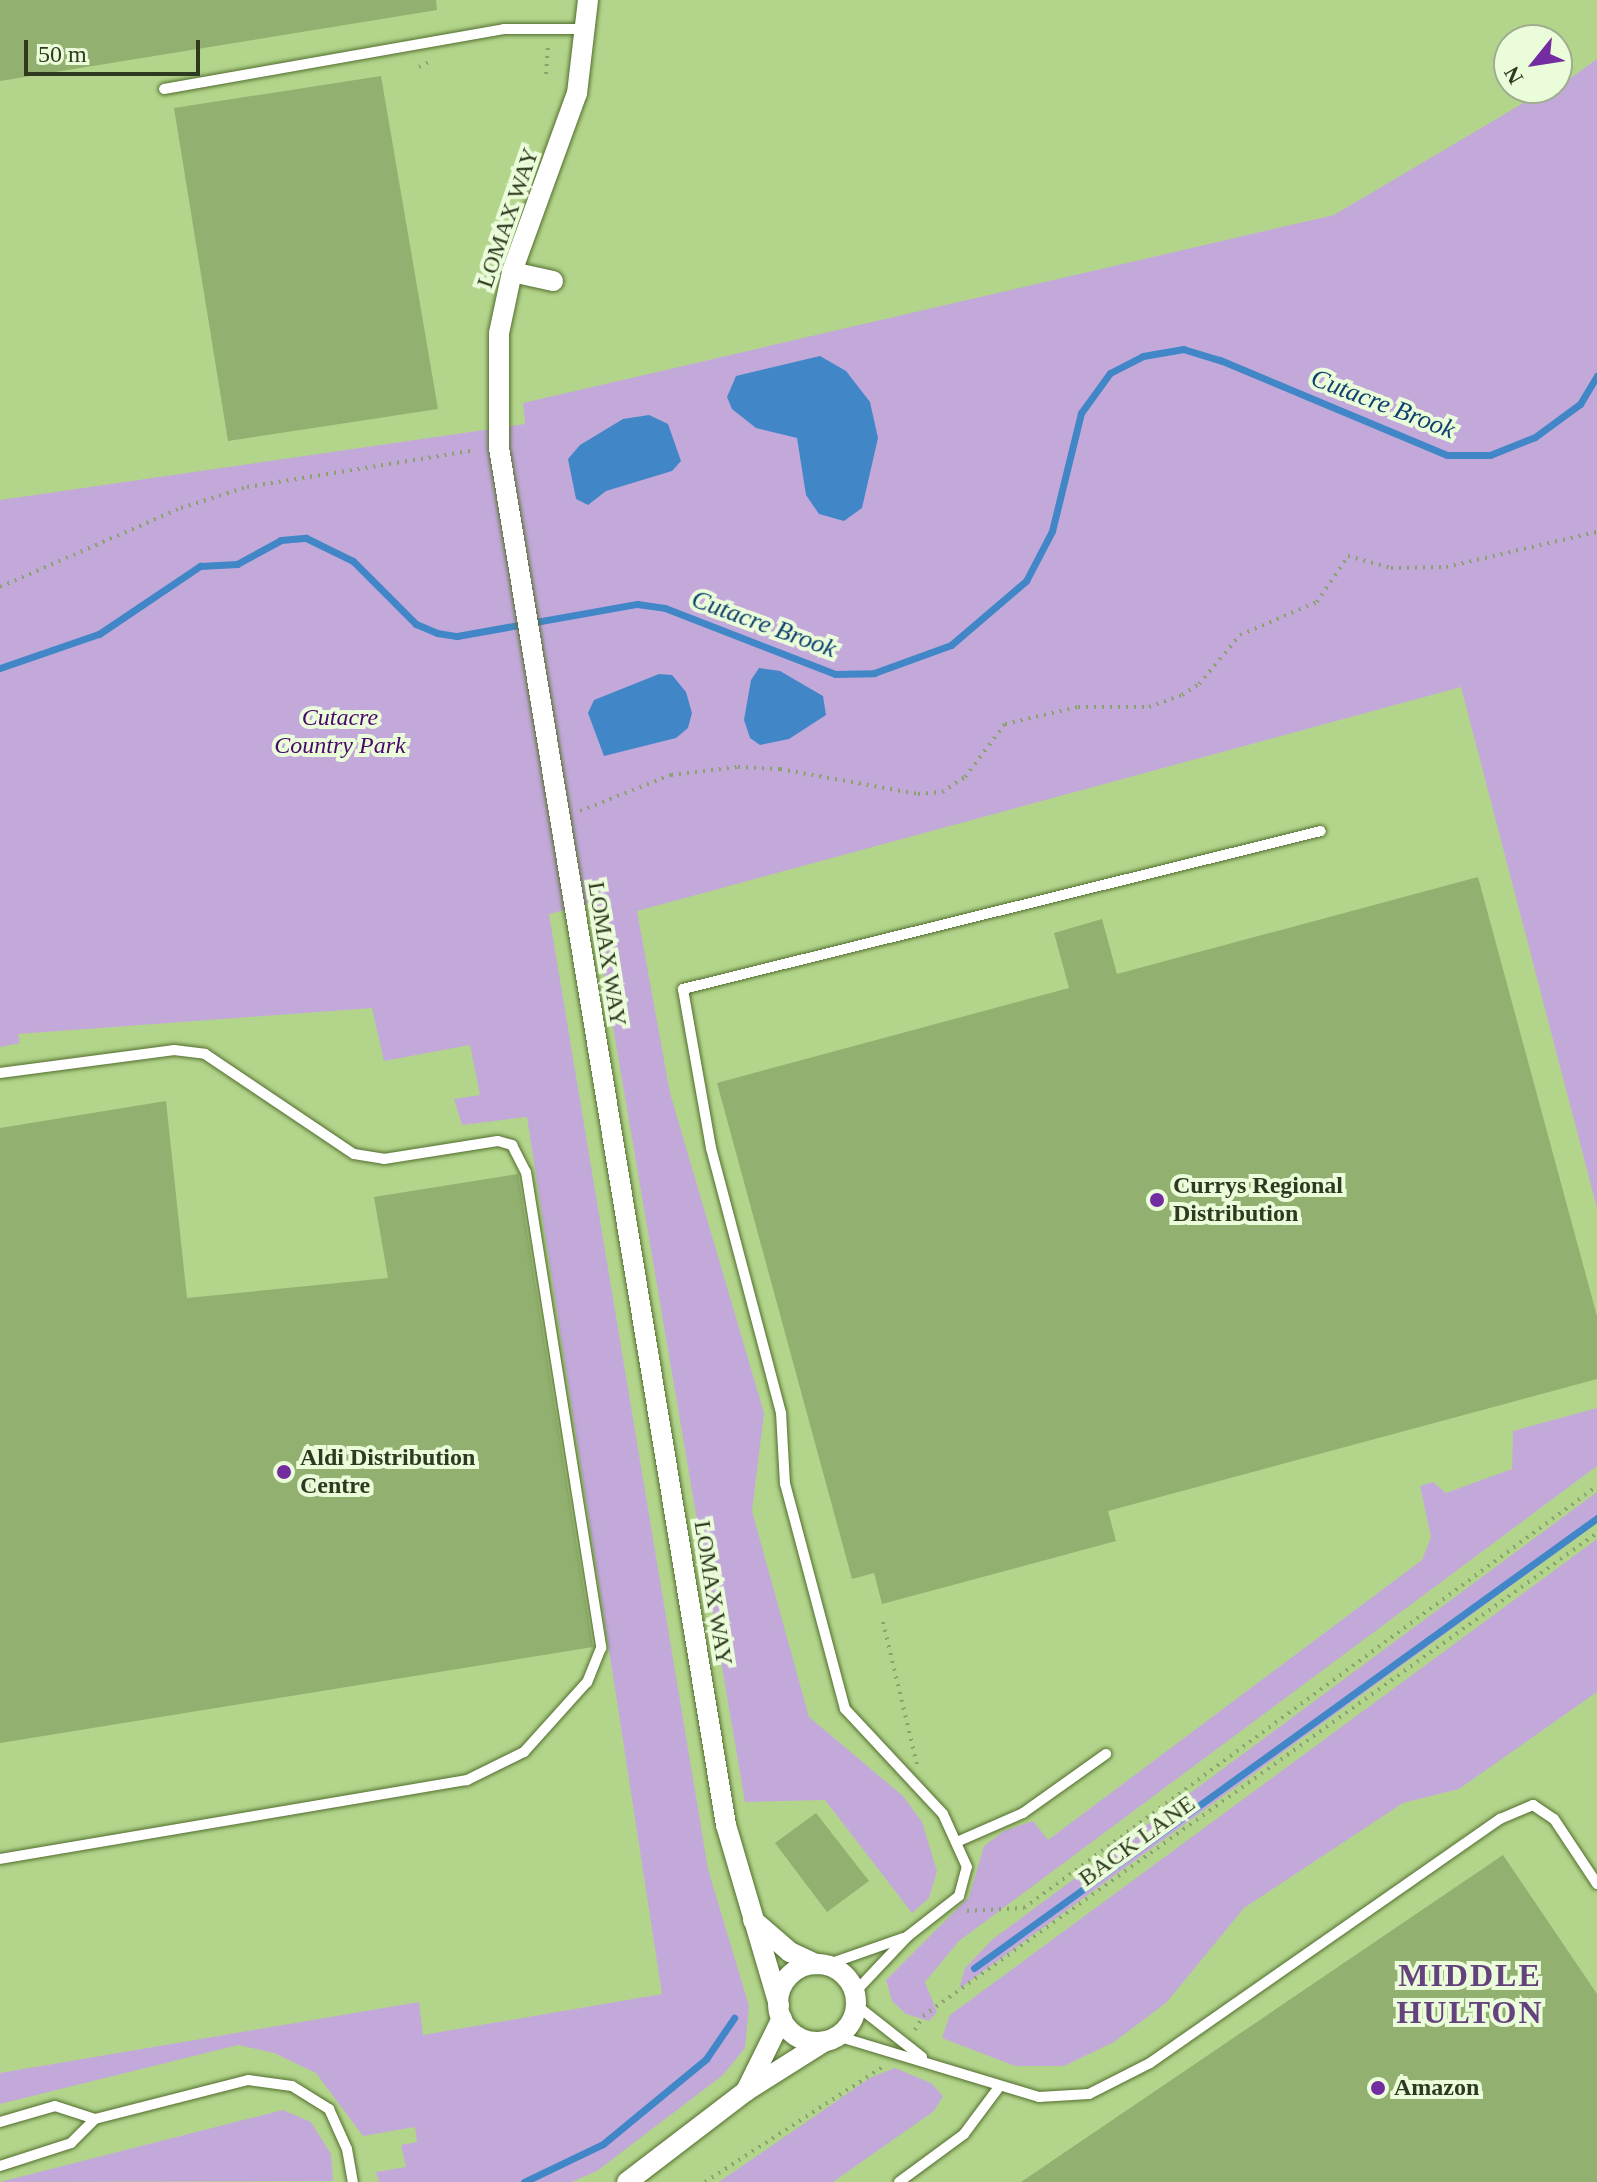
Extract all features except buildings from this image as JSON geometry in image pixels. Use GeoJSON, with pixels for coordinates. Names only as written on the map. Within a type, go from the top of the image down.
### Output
{"type":"FeatureCollection","features":[{"type":"Feature","properties":{"kind":"street","name":"LOMAX WAY"},"geometry":{"type":"LineString","coordinates":[[588,0],[577,93],[512,272],[499,333],[496,418],[516,569],[726,1825],[780,2012]]}},
{"type":"Feature","properties":{"kind":"street"},"geometry":{"type":"LineString","coordinates":[[512,272],[553,281]]}},
{"type":"Feature","properties":{"kind":"street"},"geometry":{"type":"LineString","coordinates":[[627,2182],[746,2091],[831,2039],[854,2017],[856,1998],[844,1975],[790,1952],[753,1920]]}},
{"type":"Feature","properties":{"kind":"street"},"geometry":{"type":"LineString","coordinates":[[746,2091],[780,2012],[780,1993],[793,1972],[821,1964]]}},
{"type":"Feature","properties":{"kind":"street"},"geometry":{"type":"LineString","coordinates":[[780,2012],[799,2037],[831,2039]]}},
{"type":"Feature","properties":{"kind":"lane"},"geometry":{"type":"LineString","coordinates":[[164,89],[473,33],[586,29]]}},
{"type":"Feature","properties":{"kind":"lane"},"geometry":{"type":"LineString","coordinates":[[924,2058],[856,1998],[908,1936],[959,1896],[967,1867],[959,1841],[943,1814],[906,1780],[845,1709],[785,1484],[781,1413],[711,1148],[683,989],[1321,831]]}},
{"type":"Feature","properties":{"kind":"lane"},"geometry":{"type":"LineString","coordinates":[[0,1073],[174,1050],[205,1054],[354,1154],[384,1159],[498,1141],[512,1145],[526,1172],[601,1648],[587,1682],[524,1752],[467,1780],[0,1859]]}},
{"type":"Feature","properties":{"kind":"lane"},"geometry":{"type":"LineString","coordinates":[[959,1841],[1023,1813],[1106,1754]]}},
{"type":"Feature","properties":{"kind":"lane"},"geometry":{"type":"LineString","coordinates":[[831,2039],[900,2056],[924,2058],[999,2087],[1062,2099],[1117,2083],[1500,1819],[1533,1805],[1554,1819],[1597,1884]]}},
{"type":"Feature","properties":{"kind":"lane"},"geometry":{"type":"LineString","coordinates":[[821,1964],[908,1936]]}},
{"type":"Feature","properties":{"kind":"lane"},"geometry":{"type":"LineString","coordinates":[[0,2166],[71,2143],[95,2119],[248,2080],[292,2086],[329,2109],[347,2149],[353,2182]]}},
{"type":"Feature","properties":{"kind":"lane"},"geometry":{"type":"LineString","coordinates":[[899,2182],[964,2134],[999,2087]]}},
{"type":"Feature","properties":{"kind":"lane"},"geometry":{"type":"LineString","coordinates":[[0,2122],[55,2106],[95,2119]]}},
{"type":"Feature","properties":{"kind":"path"},"geometry":{"type":"LineString","coordinates":[[546,74],[549,29]]}},
{"type":"Feature","properties":{"kind":"path"},"geometry":{"type":"LineString","coordinates":[[419,67],[429,62]]}},
{"type":"Feature","properties":{"kind":"path"},"geometry":{"type":"LineString","coordinates":[[0,587],[181,508],[247,487],[476,450]]}},
{"type":"Feature","properties":{"kind":"path"},"geometry":{"type":"LineString","coordinates":[[572,813],[671,775],[738,767],[780,769],[918,794],[942,792],[965,777],[1005,724],[1078,707],[1149,707],[1182,695],[1199,684],[1240,635],[1317,602],[1348,556],[1391,568],[1446,567],[1597,532]]}},
{"type":"Feature","properties":{"kind":"path"},"geometry":{"type":"LineString","coordinates":[[954,1914],[1024,1908],[1597,1486]]}},
{"type":"Feature","properties":{"kind":"path","name":"BACK LANE"},"geometry":{"type":"LineString","coordinates":[[906,2044],[923,2016],[1597,1533]]}},
{"type":"Feature","properties":{"kind":"path"},"geometry":{"type":"LineString","coordinates":[[883,1622],[919,1762],[906,1780]]}},
{"type":"Feature","properties":{"kind":"path"},"geometry":{"type":"LineString","coordinates":[[705,2182],[900,2056]]}},
{"type":"Feature","properties":{"kind":"shaded area"},"geometry":{"type":"Polygon","coordinates":[[[0,0],[1597,0],[1597,137],[1086,309],[0,532],[0,0]]]}},
{"type":"Feature","properties":{"kind":"shaded area"},"geometry":{"type":"Polygon","coordinates":[[[1533,644],[1597,975],[1597,2182],[0,2182],[0,1035],[157,1020],[1533,644]]]}},
{"type":"Feature","properties":{"kind":"green space","name":"Cutacre Country Park"},"geometry":{"type":"Polygon","coordinates":[[[1597,59],[1597,1208],[1461,687],[637,911],[670,1093],[764,1413],[752,1511],[809,1717],[903,1796],[922,1822],[937,1871],[929,1898],[912,1913],[825,1800],[745,1802],[592,903],[549,914],[708,1869],[749,2006],[745,2048],[723,2075],[597,2171],[572,2182],[379,2182],[376,2172],[406,2167],[401,2145],[417,2142],[415,2127],[363,2136],[316,2073],[274,2053],[238,2045],[0,2104],[0,2073],[419,2002],[423,2035],[662,1994],[527,1117],[462,1125],[454,1099],[480,1095],[470,1045],[384,1061],[372,1008],[18,1034],[20,1043],[0,1047],[0,500],[525,424],[523,403],[1334,215],[1522,104],[1573,104],[1573,76],[1597,59]]]}},
{"type":"Feature","properties":{"kind":"green space"},"geometry":{"type":"Polygon","coordinates":[[[1597,1408],[1597,1466],[959,1941],[925,1982],[937,2012],[929,2021],[906,2014],[892,2001],[886,1980],[969,1897],[984,1846],[1004,1831],[1033,1821],[1048,1840],[1422,1560],[1431,1537],[1420,1486],[1433,1482],[1446,1493],[1512,1469],[1513,1431],[1597,1408]]]}},
{"type":"Feature","properties":{"kind":"green space"},"geometry":{"type":"Polygon","coordinates":[[[1597,1492],[1597,1523],[959,1989],[965,1968],[993,1939],[1597,1492]]]}},
{"type":"Feature","properties":{"kind":"green space"},"geometry":{"type":"Polygon","coordinates":[[[1597,1539],[1597,1692],[1459,1789],[1403,1803],[1244,1908],[1166,2003],[1114,2042],[1064,2066],[1015,2066],[942,2038],[950,2015],[1597,1539]]]}},
{"type":"Feature","properties":{"kind":"green space"},"geometry":{"type":"Polygon","coordinates":[[[895,2068],[931,2083],[943,2096],[934,2111],[833,2182],[719,2182],[870,2078],[895,2068]]]}},
{"type":"Feature","properties":{"kind":"green space"},"geometry":{"type":"Polygon","coordinates":[[[283,2110],[311,2122],[331,2154],[333,2181],[0,2182],[283,2110]]]}},
{"type":"Feature","properties":{"kind":"water"},"geometry":{"type":"Polygon","coordinates":[[[820,356],[846,371],[870,402],[878,438],[862,508],[844,521],[819,514],[806,495],[797,438],[756,428],[732,409],[727,397],[736,376],[820,356]]]}},
{"type":"Feature","properties":{"kind":"water"},"geometry":{"type":"Polygon","coordinates":[[[649,415],[668,424],[681,461],[672,471],[606,491],[588,505],[576,499],[568,459],[580,445],[623,419],[649,415]]]}},
{"type":"Feature","properties":{"kind":"water"},"geometry":{"type":"Polygon","coordinates":[[[759,668],[780,671],[823,696],[826,715],[789,739],[760,745],[750,738],[744,720],[751,680],[759,668]]]}},
{"type":"Feature","properties":{"kind":"water"},"geometry":{"type":"Polygon","coordinates":[[[659,674],[672,675],[686,692],[692,713],[688,728],[676,738],[604,756],[588,713],[594,700],[659,674]]]}},
{"type":"Feature","properties":{"kind":"waterway","name":"Cutacre Brook"},"geometry":{"type":"LineString","coordinates":[[0,668],[99,634],[200,566],[237,564],[281,540],[306,538],[353,561],[416,624],[437,633],[457,636],[637,604],[665,608],[835,674],[874,673],[951,645],[1026,581],[1052,531],[1081,413],[1110,373],[1143,356],[1183,349],[1220,360],[1447,455],[1490,455],[1535,437],[1580,404],[1597,376]]}},
{"type":"Feature","properties":{"kind":"waterway"},"geometry":{"type":"LineString","coordinates":[[974,1968],[1597,1518]]}},
{"type":"Feature","properties":{"kind":"waterway"},"geometry":{"type":"LineString","coordinates":[[524,2182],[603,2144],[706,2059],[734,2018]]}},
{"type":"Feature","properties":{"kind":"place","name":"Currys Regional Distribution"},"geometry":{"type":"Point","coordinates":[1157,1200]}},
{"type":"Feature","properties":{"kind":"place","name":"Aldi Distribution Centre"},"geometry":{"type":"Point","coordinates":[284,1472]}},
{"type":"Feature","properties":{"kind":"place","name":"Amazon"},"geometry":{"type":"Point","coordinates":[1378,2088]}},
{"type":"Feature","properties":{"kind":"district","name":"MIDDLE HULTON"},"geometry":{"type":"Point","coordinates":[1470,1994]}}]}
